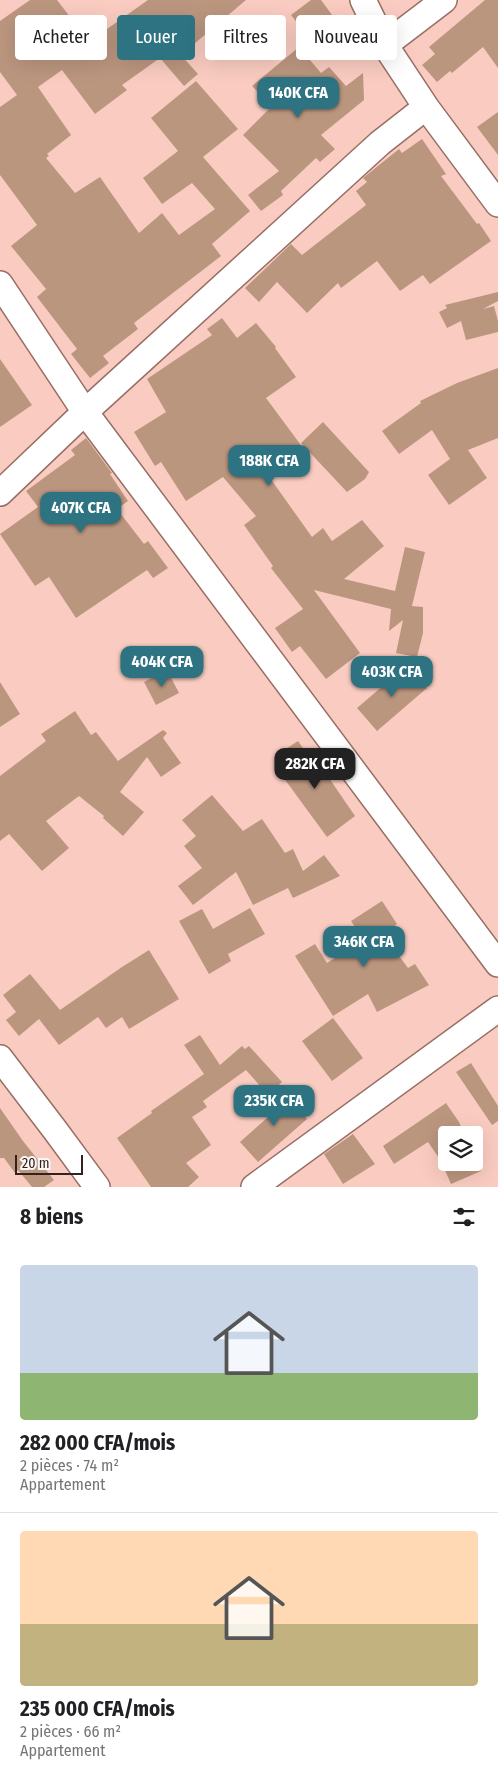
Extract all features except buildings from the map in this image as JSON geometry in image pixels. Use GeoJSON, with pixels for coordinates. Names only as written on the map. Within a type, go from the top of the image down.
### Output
{"type":"FeatureCollection","features":[{"type":"Feature","properties":{"kind":"street"},"geometry":{"type":"LineString","coordinates":[[363,0],[370,15]]}},
{"type":"Feature","properties":{"kind":"street"},"geometry":{"type":"LineString","coordinates":[[397,36],[444,0]]}},
{"type":"Feature","properties":{"kind":"street"},"geometry":{"type":"LineString","coordinates":[[395,60],[426,107],[498,204]]}},
{"type":"Feature","properties":{"kind":"street"},"geometry":{"type":"LineString","coordinates":[[0,493],[85,412],[380,143],[426,107]]}},
{"type":"Feature","properties":{"kind":"street"},"geometry":{"type":"LineString","coordinates":[[0,284],[85,412],[498,964]]}},
{"type":"Feature","properties":{"kind":"street"},"geometry":{"type":"LineString","coordinates":[[254,1187],[498,1009]]}},
{"type":"Feature","properties":{"kind":"street"},"geometry":{"type":"LineString","coordinates":[[0,1058],[97,1187]]}}]}
